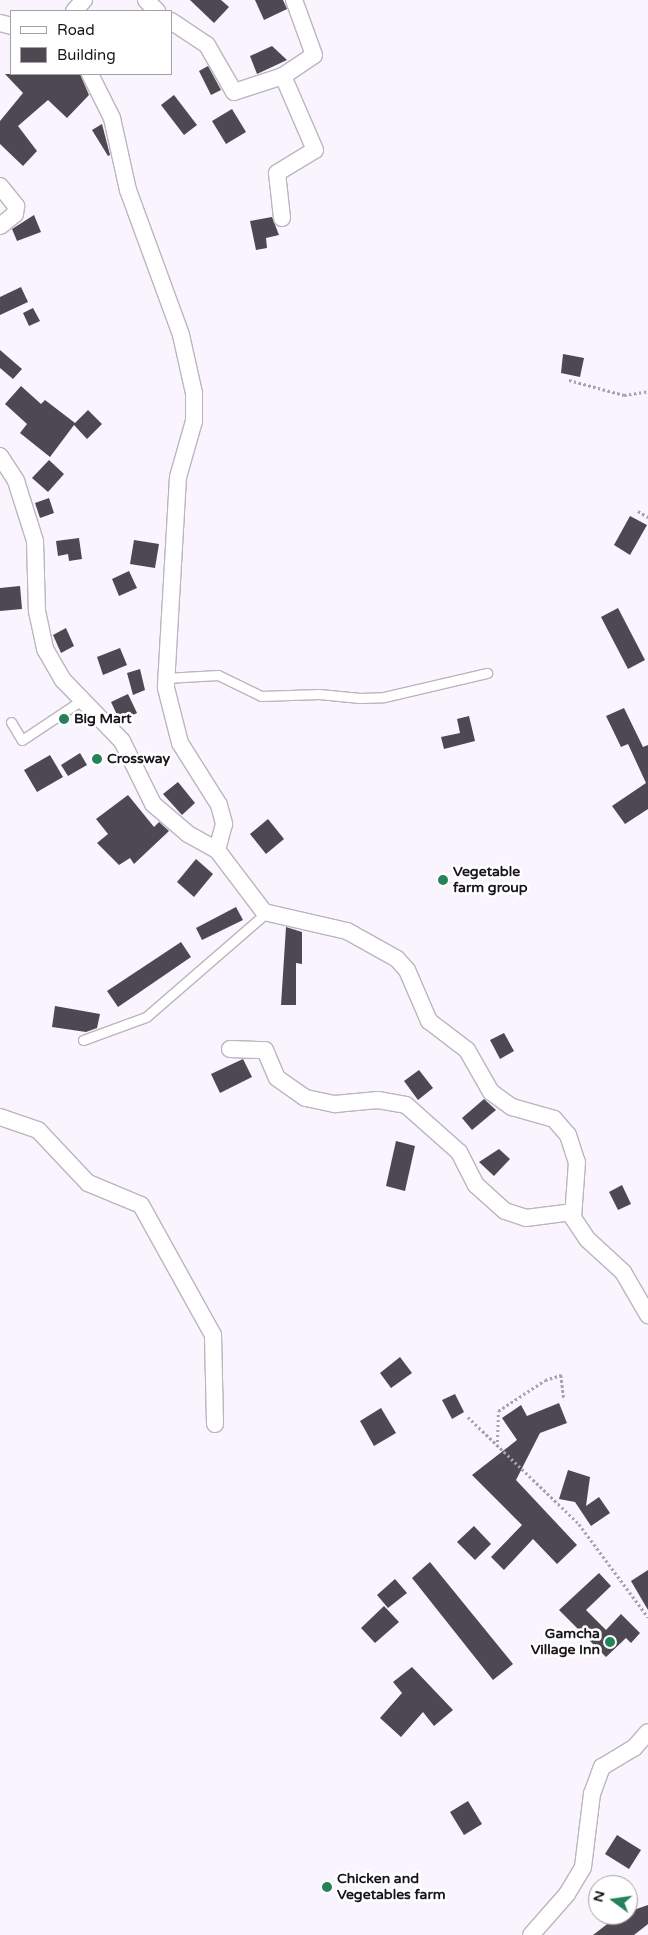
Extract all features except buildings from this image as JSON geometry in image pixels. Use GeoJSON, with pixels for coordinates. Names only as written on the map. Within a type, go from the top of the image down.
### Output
{"type":"FeatureCollection","features":[{"type":"Feature","properties":{"kind":"street"},"geometry":{"type":"LineString","coordinates":[[75,10],[84,0]]}},
{"type":"Feature","properties":{"kind":"street"},"geometry":{"type":"LineString","coordinates":[[146,0],[156,10]]}},
{"type":"Feature","properties":{"kind":"street"},"geometry":{"type":"LineString","coordinates":[[172,22],[207,45],[234,92],[283,76],[314,55],[294,0]]}},
{"type":"Feature","properties":{"kind":"street"},"geometry":{"type":"LineString","coordinates":[[90,75],[112,118],[128,190],[181,334],[194,393],[194,422],[178,477],[166,678],[180,744],[219,805],[224,824],[217,850]]}},
{"type":"Feature","properties":{"kind":"street"},"geometry":{"type":"LineString","coordinates":[[282,218],[277,173],[315,150],[283,76]]}},
{"type":"Feature","properties":{"kind":"street"},"geometry":{"type":"LineString","coordinates":[[0,186],[16,206],[15,214],[0,226]]}},
{"type":"Feature","properties":{"kind":"street"},"geometry":{"type":"LineString","coordinates":[[0,456],[16,480],[35,541],[37,611],[45,649],[63,680],[122,740],[153,804],[188,834],[217,850],[266,913],[347,931],[397,959],[407,970],[429,1022],[467,1050],[491,1092],[512,1107],[547,1114],[568,1135],[577,1162],[572,1212],[587,1239],[623,1272],[648,1315]]}},
{"type":"Feature","properties":{"kind":"street"},"geometry":{"type":"LineString","coordinates":[[230,1049],[265,1050],[277,1078],[306,1098],[335,1104],[378,1100],[406,1105],[460,1152],[476,1185],[505,1211],[526,1218],[572,1212]]}},
{"type":"Feature","properties":{"kind":"street"},"geometry":{"type":"LineString","coordinates":[[0,1118],[38,1130],[88,1183],[141,1205],[214,1335],[215,1424]]}},
{"type":"Feature","properties":{"kind":"street"},"geometry":{"type":"LineString","coordinates":[[530,1935],[567,1894],[583,1867],[592,1794],[602,1767],[634,1748],[648,1732]]}},
{"type":"Feature","properties":{"kind":"lane"},"geometry":{"type":"LineString","coordinates":[[166,678],[218,674],[261,696],[384,698],[487,673]]}},
{"type":"Feature","properties":{"kind":"lane"},"geometry":{"type":"LineString","coordinates":[[11,722],[22,740],[82,700]]}},
{"type":"Feature","properties":{"kind":"lane"},"geometry":{"type":"LineString","coordinates":[[83,1040],[146,1017],[266,913]]}},
{"type":"Feature","properties":{"kind":"path"},"geometry":{"type":"LineString","coordinates":[[569,380],[624,394],[648,391]]}},
{"type":"Feature","properties":{"kind":"path"},"geometry":{"type":"LineString","coordinates":[[638,511],[648,517]]}},
{"type":"Feature","properties":{"kind":"path"},"geometry":{"type":"LineString","coordinates":[[497,1448],[498,1412],[546,1380],[561,1376],[564,1400]]}},
{"type":"Feature","properties":{"kind":"path"},"geometry":{"type":"LineString","coordinates":[[468,1417],[497,1448],[580,1524],[648,1617]]}},
{"type":"Feature","properties":{"kind":"place","name":"Big Mart"},"geometry":{"type":"Point","coordinates":[64,719]}},
{"type":"Feature","properties":{"kind":"place","name":"Crossway"},"geometry":{"type":"Point","coordinates":[97,759]}},
{"type":"Feature","properties":{"kind":"place","name":"Vegetable farm group"},"geometry":{"type":"Point","coordinates":[443,880]}},
{"type":"Feature","properties":{"kind":"place","name":"Gamcha Village Inn"},"geometry":{"type":"Point","coordinates":[610,1642]}},
{"type":"Feature","properties":{"kind":"place","name":"Chicken and Vegetables farm"},"geometry":{"type":"Point","coordinates":[327,1887]}}]}
